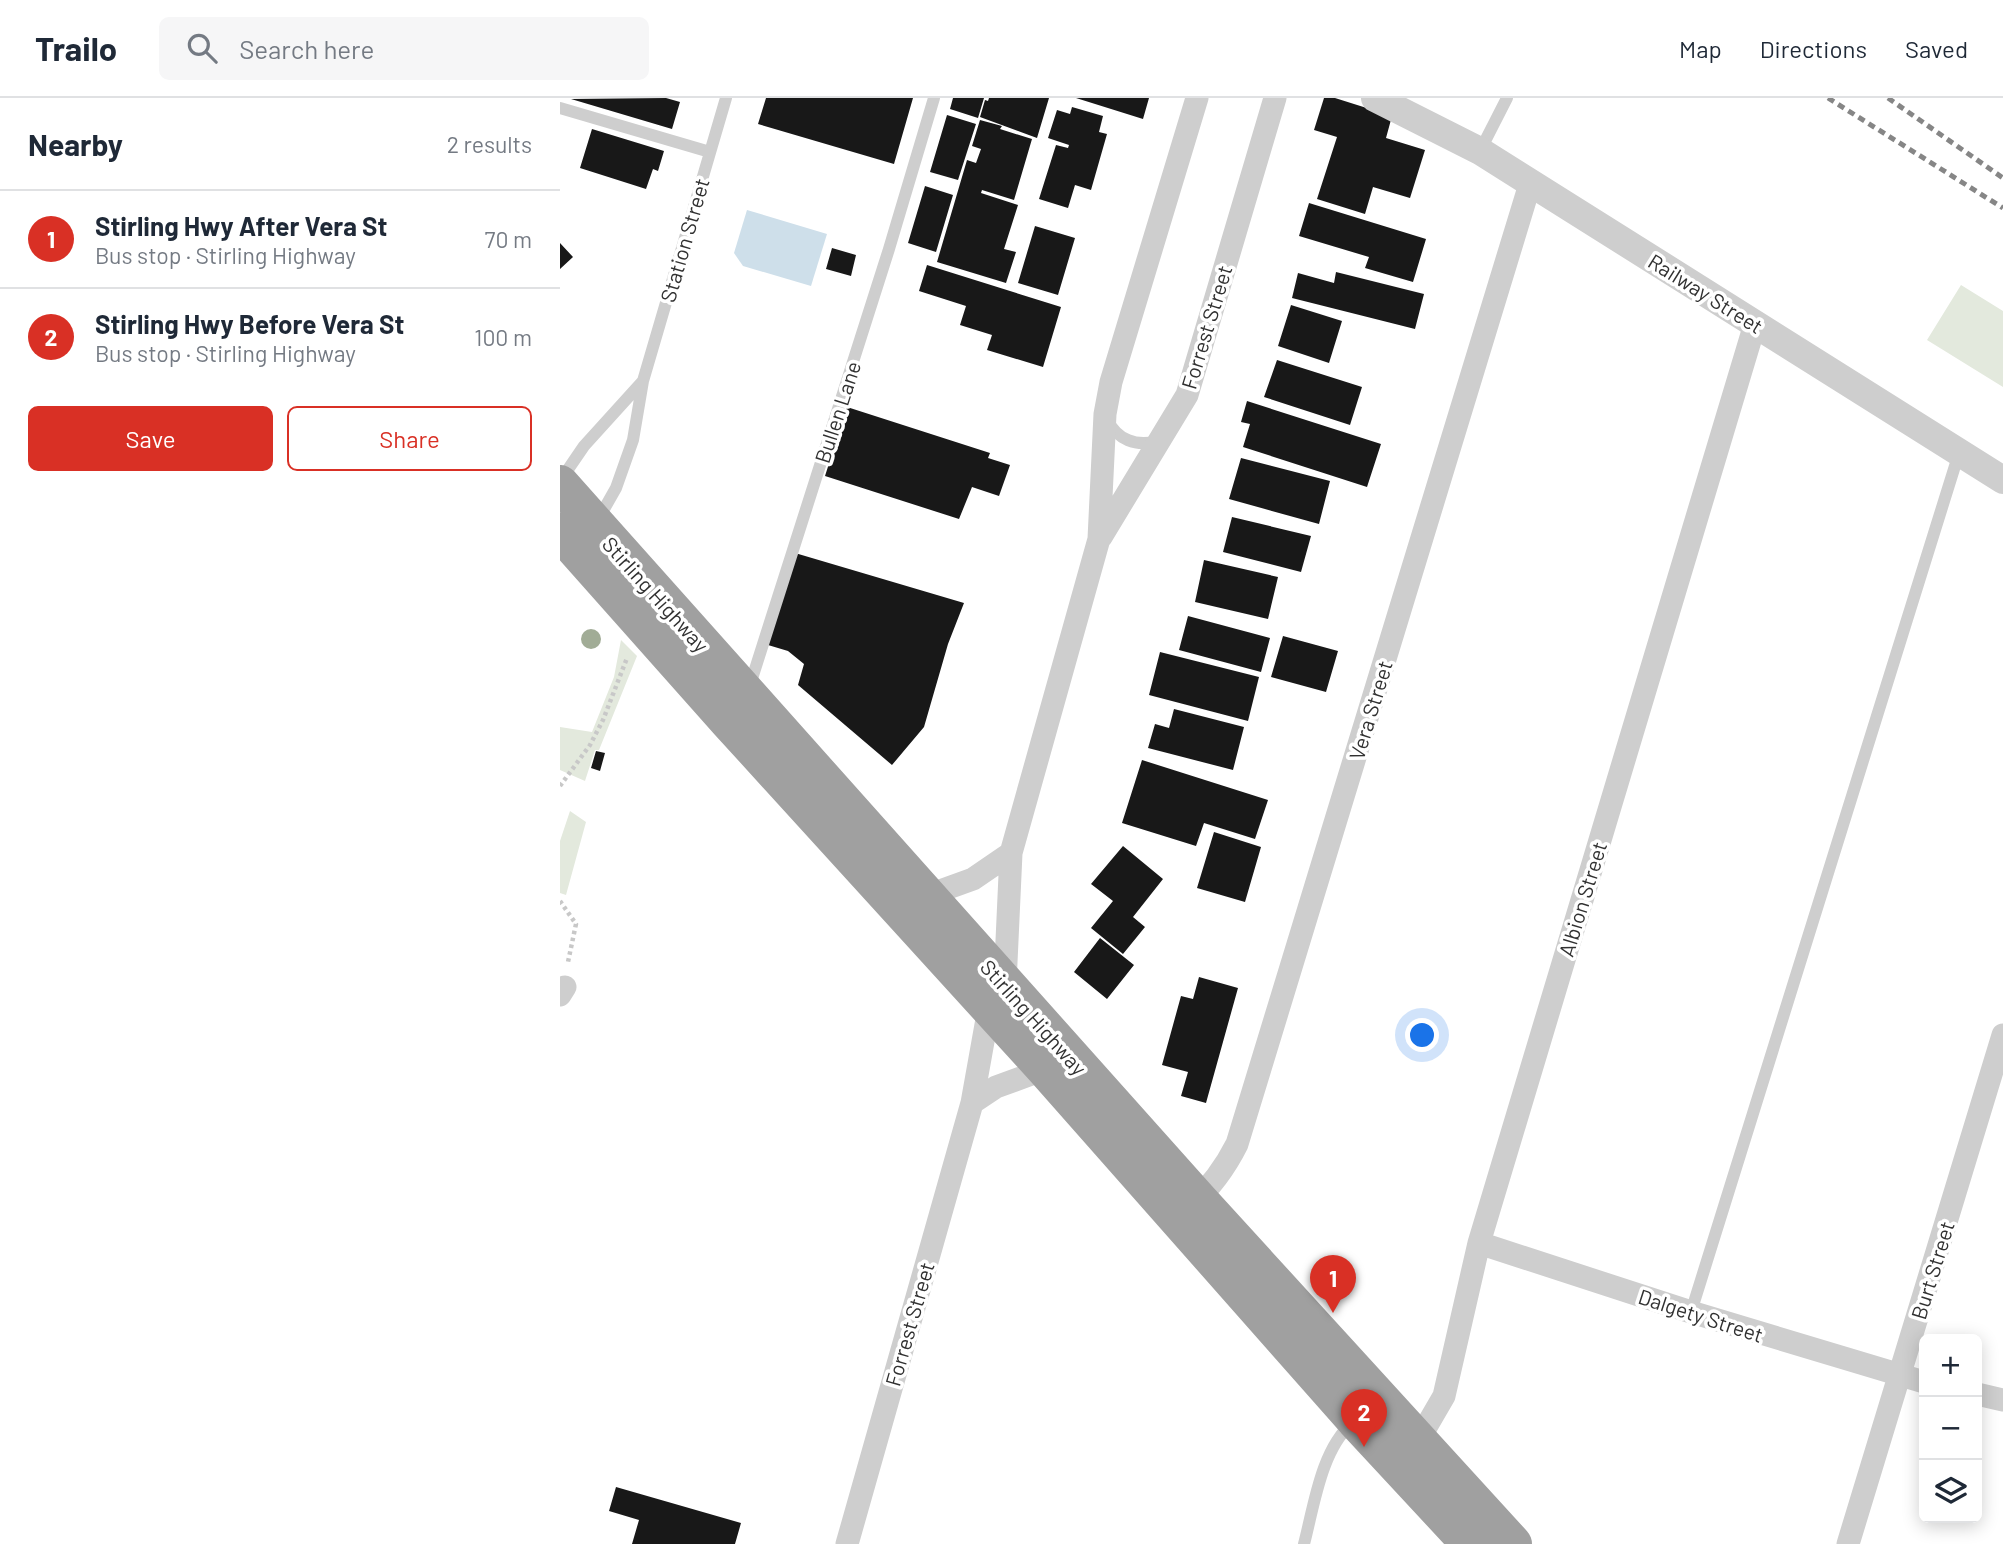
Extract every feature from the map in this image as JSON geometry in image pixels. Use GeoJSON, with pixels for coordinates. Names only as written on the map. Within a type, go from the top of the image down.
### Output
{"type":"FeatureCollection","features":[{"type":"Feature","properties":{"kind":"highway","name":"Stirling Highway"},"geometry":{"type":"LineString","coordinates":[[560,483],[579,535],[738,708],[1402,1448],[1470,1544]]}},
{"type":"Feature","properties":{"kind":"highway","name":"Stirling Highway"},"geometry":{"type":"LineString","coordinates":[[738,708],[926,896],[1045,1069],[1187,1208],[1355,1420],[1402,1448],[1513,1544]]}},
{"type":"Feature","properties":{"kind":"street","name":"Forrest Street"},"geometry":{"type":"LineString","coordinates":[[847,1544],[972,1103],[997,996],[1011,853],[1099,539],[1105,414],[1111,382],[1197,98]]}},
{"type":"Feature","properties":{"kind":"street","name":"Forrest Street"},"geometry":{"type":"LineString","coordinates":[[1099,539],[1162,440],[1187,395],[1275,98]]}},
{"type":"Feature","properties":{"kind":"street","name":"Railway Street"},"geometry":{"type":"LineString","coordinates":[[1375,98],[1399,106],[1480,151],[2003,480]]}},
{"type":"Feature","properties":{"kind":"street","name":"Vera Street"},"geometry":{"type":"LineString","coordinates":[[1187,1208],[1226,1167],[1237,1144],[1530,184]]}},
{"type":"Feature","properties":{"kind":"street","name":"Albion Street"},"geometry":{"type":"LineString","coordinates":[[1402,1448],[1426,1427],[1444,1396],[1479,1243],[1755,324]]}},
{"type":"Feature","properties":{"kind":"street"},"geometry":{"type":"LineString","coordinates":[[926,896],[973,879],[1011,853]]}},
{"type":"Feature","properties":{"kind":"street","name":"Burt Street"},"geometry":{"type":"LineString","coordinates":[[1848,1544],[2003,1035]]}},
{"type":"Feature","properties":{"kind":"street"},"geometry":{"type":"LineString","coordinates":[[972,1103],[996,1087],[1045,1069]]}},
{"type":"Feature","properties":{"kind":"street","name":"Dalgety Street"},"geometry":{"type":"LineString","coordinates":[[1479,1243],[1691,1312],[1919,1381]]}},
{"type":"Feature","properties":{"kind":"street"},"geometry":{"type":"LineString","coordinates":[[1982,1395],[2003,1400]]}},
{"type":"Feature","properties":{"kind":"lane","name":"Station Street"},"geometry":{"type":"LineString","coordinates":[[579,535],[616,488],[633,440],[643,382],[726,98]]}},
{"type":"Feature","properties":{"kind":"lane","name":"Bullen Lane"},"geometry":{"type":"LineString","coordinates":[[738,708],[889,249],[934,98]]}},
{"type":"Feature","properties":{"kind":"lane"},"geometry":{"type":"LineString","coordinates":[[1480,151],[1507,98]]}},
{"type":"Feature","properties":{"kind":"lane"},"geometry":{"type":"LineString","coordinates":[[560,108],[710,152]]}},
{"type":"Feature","properties":{"kind":"lane","name":"Station Street"},"geometry":{"type":"LineString","coordinates":[[560,483],[584,446],[643,382]]}},
{"type":"Feature","properties":{"kind":"lane"},"geometry":{"type":"LineString","coordinates":[[1105,414],[1111,427],[1121,437],[1134,443],[1148,444],[1162,440]]}},
{"type":"Feature","properties":{"kind":"lane"},"geometry":{"type":"LineString","coordinates":[[1691,1312],[1959,453]]}},
{"type":"Feature","properties":{"kind":"lane"},"geometry":{"type":"LineString","coordinates":[[1304,1544],[1328,1456],[1341,1432],[1355,1420]]}},
{"type":"Feature","properties":{"kind":"path"},"geometry":{"type":"LineString","coordinates":[[560,786],[590,745],[631,650]]}},
{"type":"Feature","properties":{"kind":"path"},"geometry":{"type":"LineString","coordinates":[[560,901],[576,924],[569,952]]}},
{"type":"Feature","properties":{"kind":"shaded area"},"geometry":{"type":"Polygon","coordinates":[[[1961,285],[2003,311],[2003,387],[1927,340],[1961,285]]]}},
{"type":"Feature","properties":{"kind":"shaded area"},"geometry":{"type":"Polygon","coordinates":[[[621,640],[637,656],[599,750],[595,750],[585,781],[560,770],[560,727],[592,732],[614,677],[621,640]]]}},
{"type":"Feature","properties":{"kind":"shaded area"},"geometry":{"type":"Polygon","coordinates":[[[570,811],[586,822],[566,895],[560,893],[560,841],[570,811]]]}},
{"type":"Feature","properties":{"kind":"water"},"geometry":{"type":"Polygon","coordinates":[[[747,210],[827,234],[811,286],[743,266],[734,253],[747,210]]]}},
{"type":"Feature","properties":{"kind":"building"},"geometry":{"type":"Polygon","coordinates":[[[666,98],[680,102],[672,129],[571,99],[666,98]]]}},
{"type":"Feature","properties":{"kind":"building"},"geometry":{"type":"Polygon","coordinates":[[[766,98],[913,98],[894,164],[758,124],[766,98]]]}},
{"type":"Feature","properties":{"kind":"building"},"geometry":{"type":"Polygon","coordinates":[[[953,98],[984,98],[978,118],[950,109],[953,98]]]}},
{"type":"Feature","properties":{"kind":"building"},"geometry":{"type":"Polygon","coordinates":[[[989,98],[1049,98],[1037,138],[980,117],[985,100],[988,101],[989,98]]]}},
{"type":"Feature","properties":{"kind":"building"},"geometry":{"type":"Polygon","coordinates":[[[1076,98],[1149,98],[1143,119],[1076,98]]]}},
{"type":"Feature","properties":{"kind":"building"},"geometry":{"type":"Polygon","coordinates":[[[1324,98],[1335,98],[1392,116],[1386,138],[1425,150],[1410,198],[1373,187],[1365,214],[1317,199],[1337,137],[1314,130],[1324,98]]]}},
{"type":"Feature","properties":{"kind":"building"},"geometry":{"type":"Polygon","coordinates":[[[1072,107],[1103,116],[1099,132],[1107,134],[1091,190],[1075,185],[1068,208],[1039,199],[1056,145],[1068,148],[1069,145],[1048,138],[1057,110],[1070,114],[1072,107]]]}},
{"type":"Feature","properties":{"kind":"building"},"geometry":{"type":"Polygon","coordinates":[[[947,115],[976,124],[958,180],[930,172],[947,115]]]}},
{"type":"Feature","properties":{"kind":"building"},"geometry":{"type":"Polygon","coordinates":[[[980,120],[1032,139],[1014,200],[982,190],[981,193],[1018,205],[1004,249],[1016,252],[1006,283],[937,262],[967,160],[976,163],[981,149],[972,146],[980,120]]]}},
{"type":"Feature","properties":{"kind":"building"},"geometry":{"type":"Polygon","coordinates":[[[592,129],[664,151],[658,171],[653,169],[646,189],[580,168],[592,129]]]}},
{"type":"Feature","properties":{"kind":"building"},"geometry":{"type":"Polygon","coordinates":[[[925,186],[953,195],[936,252],[908,243],[925,186]]]}},
{"type":"Feature","properties":{"kind":"building"},"geometry":{"type":"Polygon","coordinates":[[[1309,203],[1426,239],[1413,282],[1365,268],[1369,257],[1299,236],[1309,203]]]}},
{"type":"Feature","properties":{"kind":"building"},"geometry":{"type":"Polygon","coordinates":[[[1035,226],[1075,238],[1058,295],[1018,283],[1035,226]]]}},
{"type":"Feature","properties":{"kind":"building"},"geometry":{"type":"Polygon","coordinates":[[[560,243],[573,257],[560,269],[560,243]]]}},
{"type":"Feature","properties":{"kind":"building"},"geometry":{"type":"Polygon","coordinates":[[[832,248],[856,255],[851,276],[826,269],[832,248]]]}},
{"type":"Feature","properties":{"kind":"building"},"geometry":{"type":"Polygon","coordinates":[[[927,265],[1061,307],[1043,367],[987,350],[992,335],[960,325],[966,306],[919,291],[927,265]]]}},
{"type":"Feature","properties":{"kind":"building"},"geometry":{"type":"Polygon","coordinates":[[[1336,272],[1424,294],[1415,329],[1292,298],[1298,273],[1334,283],[1336,272]]]}},
{"type":"Feature","properties":{"kind":"building"},"geometry":{"type":"Polygon","coordinates":[[[1291,305],[1342,321],[1329,363],[1278,346],[1291,305]]]}},
{"type":"Feature","properties":{"kind":"building"},"geometry":{"type":"Polygon","coordinates":[[[1277,360],[1362,387],[1350,425],[1264,397],[1277,360]]]}},
{"type":"Feature","properties":{"kind":"building"},"geometry":{"type":"Polygon","coordinates":[[[1247,401],[1381,444],[1367,487],[1243,447],[1250,424],[1241,422],[1247,401]]]}},
{"type":"Feature","properties":{"kind":"building"},"geometry":{"type":"Polygon","coordinates":[[[847,407],[990,453],[988,458],[1010,465],[999,496],[972,487],[959,519],[825,476],[847,407]]]}},
{"type":"Feature","properties":{"kind":"building"},"geometry":{"type":"Polygon","coordinates":[[[1241,458],[1330,481],[1319,524],[1229,499],[1241,458]]]}},
{"type":"Feature","properties":{"kind":"building"},"geometry":{"type":"Polygon","coordinates":[[[1232,517],[1311,536],[1301,572],[1223,552],[1232,517]]]}},
{"type":"Feature","properties":{"kind":"building"},"geometry":{"type":"Polygon","coordinates":[[[795,553],[964,603],[948,644],[924,727],[892,765],[798,685],[804,664],[788,651],[768,645],[795,553]]]}},
{"type":"Feature","properties":{"kind":"building"},"geometry":{"type":"Polygon","coordinates":[[[1204,560],[1278,577],[1268,619],[1195,602],[1204,560]]]}},
{"type":"Feature","properties":{"kind":"building"},"geometry":{"type":"Polygon","coordinates":[[[1188,616],[1270,638],[1261,672],[1179,650],[1188,616]]]}},
{"type":"Feature","properties":{"kind":"building"},"geometry":{"type":"Polygon","coordinates":[[[1283,636],[1338,651],[1326,692],[1271,677],[1283,636]]]}},
{"type":"Feature","properties":{"kind":"building"},"geometry":{"type":"Polygon","coordinates":[[[1160,652],[1259,677],[1248,721],[1149,695],[1160,652]]]}},
{"type":"Feature","properties":{"kind":"building"},"geometry":{"type":"Polygon","coordinates":[[[1174,709],[1244,727],[1233,770],[1148,748],[1155,724],[1169,728],[1174,709]]]}},
{"type":"Feature","properties":{"kind":"building"},"geometry":{"type":"Polygon","coordinates":[[[596,751],[605,753],[600,771],[591,768],[596,751]]]}},
{"type":"Feature","properties":{"kind":"building"},"geometry":{"type":"Polygon","coordinates":[[[1142,760],[1268,800],[1255,839],[1204,823],[1196,846],[1122,823],[1142,760]]]}},
{"type":"Feature","properties":{"kind":"building"},"geometry":{"type":"Polygon","coordinates":[[[1214,832],[1261,847],[1245,902],[1197,888],[1214,832]]]}},
{"type":"Feature","properties":{"kind":"building"},"geometry":{"type":"Polygon","coordinates":[[[1123,846],[1163,879],[1133,917],[1145,927],[1123,954],[1091,928],[1113,901],[1091,884],[1123,846]]]}},
{"type":"Feature","properties":{"kind":"building"},"geometry":{"type":"Polygon","coordinates":[[[1100,938],[1134,965],[1107,999],[1074,972],[1100,938]]]}},
{"type":"Feature","properties":{"kind":"building"},"geometry":{"type":"Polygon","coordinates":[[[1199,977],[1238,988],[1206,1103],[1181,1096],[1188,1072],[1162,1065],[1181,996],[1193,999],[1199,977]]]}},
{"type":"Feature","properties":{"kind":"building"},"geometry":{"type":"Polygon","coordinates":[[[616,1487],[741,1523],[735,1544],[632,1544],[639,1520],[609,1511],[616,1487]]]}},
{"type":"Feature","properties":{"kind":"railway"},"geometry":{"type":"LineString","coordinates":[[1828,98],[2003,208]]}},
{"type":"Feature","properties":{"kind":"railway"},"geometry":{"type":"LineString","coordinates":[[1888,98],[2003,178]]}},
{"type":"Feature","properties":{"kind":"place","name":"Stirling Hwy After Vera St"},"geometry":{"type":"Point","coordinates":[1333,1313]}},
{"type":"Feature","properties":{"kind":"place","name":"Stirling Hwy Before Vera St"},"geometry":{"type":"Point","coordinates":[1364,1447]}}]}
